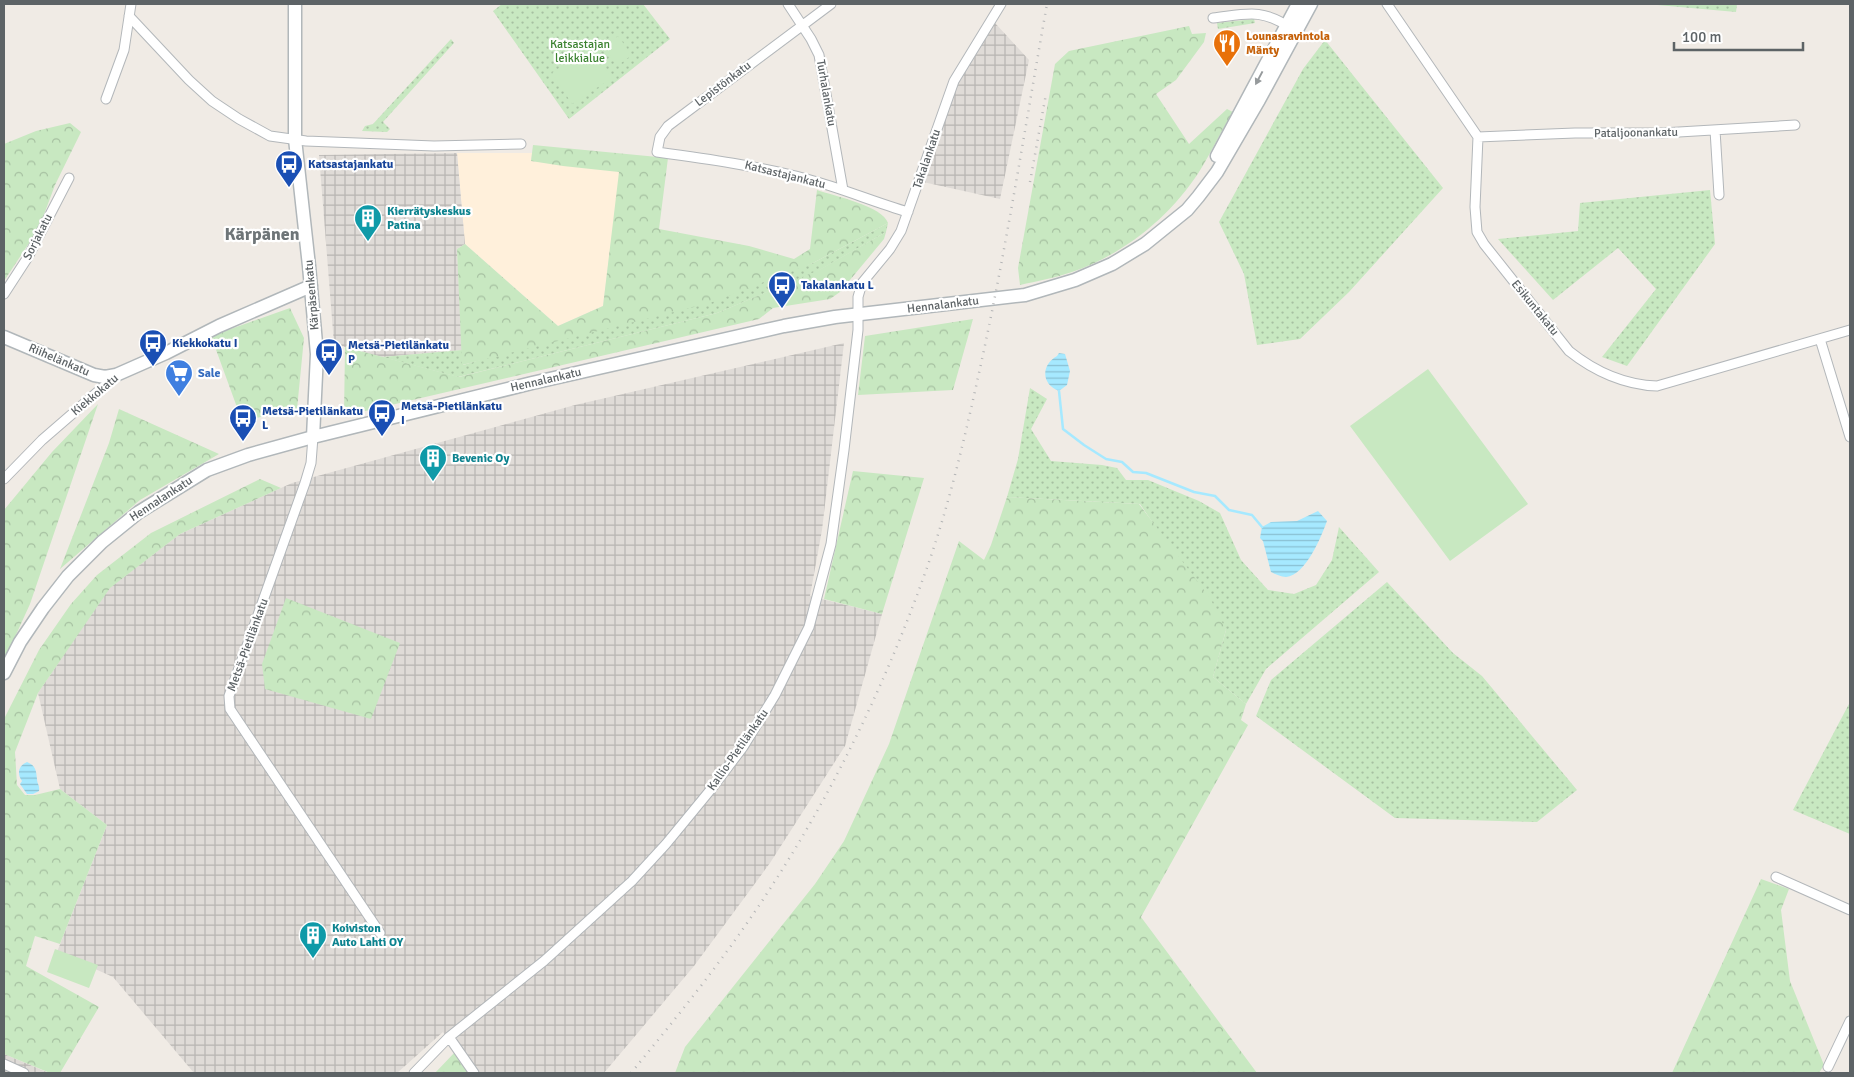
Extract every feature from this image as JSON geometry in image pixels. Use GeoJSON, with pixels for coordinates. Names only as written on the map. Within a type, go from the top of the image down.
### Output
{"type":"FeatureCollection","features":[{"type":"Feature","properties":{"kind":"street"},"geometry":{"type":"LineString","coordinates":[[106,99],[124,50],[131,4]]}},
{"type":"Feature","properties":{"kind":"street","name":"Kärpäsenkatu"},"geometry":{"type":"LineString","coordinates":[[295,4],[295,139],[317,354],[313,438]]}},
{"type":"Feature","properties":{"kind":"street","name":"Turhalankatu"},"geometry":{"type":"LineString","coordinates":[[788,4],[819,55],[843,190]]}},
{"type":"Feature","properties":{"kind":"street","name":"Lepistönkatu"},"geometry":{"type":"LineString","coordinates":[[657,152],[660,137],[668,126],[832,4]]}},
{"type":"Feature","properties":{"kind":"street","name":"Takalankatu"},"geometry":{"type":"LineString","coordinates":[[858,315],[858,296],[862,283],[890,249],[901,231],[954,81],[1002,4]]}},
{"type":"Feature","properties":{"kind":"street","name":"Hennalankatu"},"geometry":{"type":"LineString","coordinates":[[1291,28],[1298,4]]}},
{"type":"Feature","properties":{"kind":"street","name":"Hennalankatu"},"geometry":{"type":"LineString","coordinates":[[4,672],[24,635],[43,608],[68,576],[102,542],[139,512],[207,470],[248,455],[571,374],[784,326],[1025,295],[1075,280],[1112,264],[1145,244],[1164,229],[1198,186],[1291,28],[1311,4]]}},
{"type":"Feature","properties":{"kind":"street"},"geometry":{"type":"LineString","coordinates":[[1388,4],[1478,137]]}},
{"type":"Feature","properties":{"kind":"street"},"geometry":{"type":"LineString","coordinates":[[1213,18],[1256,13],[1278,19],[1291,28]]}},
{"type":"Feature","properties":{"kind":"street"},"geometry":{"type":"LineString","coordinates":[[129,16],[189,80],[212,101],[270,136],[306,141],[434,146],[520,144]]}},
{"type":"Feature","properties":{"kind":"street","name":"Pataljoonankatu"},"geometry":{"type":"LineString","coordinates":[[1478,137],[1575,133],[1662,133],[1795,125]]}},
{"type":"Feature","properties":{"kind":"street"},"geometry":{"type":"LineString","coordinates":[[1715,130],[1719,195]]}},
{"type":"Feature","properties":{"kind":"street","name":"Esikuntakatu"},"geometry":{"type":"LineString","coordinates":[[1478,137],[1475,207],[1477,232],[1484,244],[1569,351],[1582,361],[1626,382],[1657,386],[1850,330]]}},
{"type":"Feature","properties":{"kind":"street","name":"Katsastajankatu"},"geometry":{"type":"LineString","coordinates":[[657,152],[737,163],[808,179],[908,212]]}},
{"type":"Feature","properties":{"kind":"street","name":"Sorjakatu"},"geometry":{"type":"LineString","coordinates":[[4,294],[28,257],[69,178]]}},
{"type":"Feature","properties":{"kind":"street","name":"Kiekkokatu"},"geometry":{"type":"LineString","coordinates":[[4,479],[42,440],[116,376],[219,326],[311,286]]}},
{"type":"Feature","properties":{"kind":"street","name":"Kallio-Pietilänkatu"},"geometry":{"type":"LineString","coordinates":[[414,1073],[449,1037],[544,961],[632,881],[666,844],[712,788],[743,746],[775,695],[809,627],[830,544],[844,450],[858,315]]}},
{"type":"Feature","properties":{"kind":"street","name":"Riihelänkatu"},"geometry":{"type":"LineString","coordinates":[[4,337],[94,375],[116,376]]}},
{"type":"Feature","properties":{"kind":"street"},"geometry":{"type":"LineString","coordinates":[[1820,338],[1850,437]]}},
{"type":"Feature","properties":{"kind":"street","name":"Metsä-Pietilänkatu"},"geometry":{"type":"LineString","coordinates":[[313,438],[309,470],[229,696],[230,709],[380,933]]}},
{"type":"Feature","properties":{"kind":"street"},"geometry":{"type":"LineString","coordinates":[[1776,877],[1850,910]]}},
{"type":"Feature","properties":{"kind":"street"},"geometry":{"type":"LineString","coordinates":[[1828,1067],[1850,1021]]}},
{"type":"Feature","properties":{"kind":"street"},"geometry":{"type":"LineString","coordinates":[[449,1037],[474,1073]]}},
{"type":"Feature","properties":{"kind":"street"},"geometry":{"type":"LineString","coordinates":[[4,1064],[24,1073]]}},
{"type":"Feature","properties":{"kind":"shaded area"},"geometry":{"type":"Polygon","coordinates":[[[995,23],[1029,60],[1000,199],[923,182],[958,84],[995,23]]]}},
{"type":"Feature","properties":{"kind":"shaded area"},"geometry":{"type":"Polygon","coordinates":[[[457,153],[532,153],[531,161],[620,171],[603,306],[558,326],[465,244],[457,153]]]}},
{"type":"Feature","properties":{"kind":"shaded area"},"geometry":{"type":"Polygon","coordinates":[[[457,153],[465,244],[457,249],[462,350],[382,357],[334,344],[319,155],[457,153]]]}},
{"type":"Feature","properties":{"kind":"shaded area"},"geometry":{"type":"Polygon","coordinates":[[[844,343],[822,530],[810,596],[882,614],[845,746],[770,863],[694,966],[604,1073],[469,1073],[443,1032],[397,1073],[194,1073],[113,977],[57,952],[107,825],[60,789],[38,693],[108,589],[180,534],[292,483],[575,405],[844,343]]]}},
{"type":"Feature","properties":{"kind":"shaded area"},"geometry":{"type":"Polygon","coordinates":[[[4,1054],[49,1073],[4,1073],[4,1054]]]}},
{"type":"Feature","properties":{"kind":"green space","name":"Katsastajan leikkialue"},"geometry":{"type":"Polygon","coordinates":[[[502,4],[643,4],[670,39],[569,119],[493,11],[502,4]]]}},
{"type":"Feature","properties":{"kind":"green space"},"geometry":{"type":"Polygon","coordinates":[[[1646,4],[1737,4],[1736,12],[1646,4]]]}},
{"type":"Feature","properties":{"kind":"green space"},"geometry":{"type":"Polygon","coordinates":[[[1254,19],[1255,23],[1218,29],[1217,23],[1254,19]]]}},
{"type":"Feature","properties":{"kind":"green space"},"geometry":{"type":"Polygon","coordinates":[[[1189,26],[1192,34],[1206,33],[1204,42],[1176,80],[1156,94],[1189,144],[1227,109],[1233,112],[1199,172],[1174,204],[1127,245],[1072,272],[1020,285],[1018,268],[1055,64],[1069,51],[1189,26]]]}},
{"type":"Feature","properties":{"kind":"green space"},"geometry":{"type":"Polygon","coordinates":[[[618,36],[632,55],[617,66],[604,47],[618,36]]]}},
{"type":"Feature","properties":{"kind":"green space"},"geometry":{"type":"Polygon","coordinates":[[[451,39],[454,43],[383,122],[390,129],[387,132],[362,131],[365,126],[373,124],[451,39]]]}},
{"type":"Feature","properties":{"kind":"green space"},"geometry":{"type":"Polygon","coordinates":[[[1325,40],[1443,188],[1349,292],[1300,339],[1257,345],[1244,274],[1219,222],[1303,69],[1325,40]]]}},
{"type":"Feature","properties":{"kind":"green space"},"geometry":{"type":"Polygon","coordinates":[[[592,47],[612,78],[572,104],[552,73],[592,47]]]}},
{"type":"Feature","properties":{"kind":"green space"},"geometry":{"type":"Polygon","coordinates":[[[70,123],[81,132],[55,185],[39,228],[4,281],[4,144],[36,131],[70,123]]]}},
{"type":"Feature","properties":{"kind":"green space"},"geometry":{"type":"Polygon","coordinates":[[[533,145],[668,158],[659,229],[749,246],[794,259],[810,249],[817,190],[868,207],[884,217],[888,223],[813,263],[710,303],[462,365],[457,249],[465,244],[558,326],[603,306],[619,172],[531,161],[533,145]]]}},
{"type":"Feature","properties":{"kind":"green space"},"geometry":{"type":"Polygon","coordinates":[[[1710,190],[1715,244],[1627,366],[1602,357],[1656,289],[1618,248],[1553,300],[1498,239],[1578,231],[1580,203],[1710,190]]]}},
{"type":"Feature","properties":{"kind":"green space"},"geometry":{"type":"Polygon","coordinates":[[[888,223],[886,232],[818,271],[717,313],[458,377],[382,357],[462,350],[463,365],[813,263],[888,223]]]}},
{"type":"Feature","properties":{"kind":"green space"},"geometry":{"type":"Polygon","coordinates":[[[886,232],[884,239],[840,292],[830,299],[773,308],[759,319],[344,416],[345,347],[459,377],[717,313],[819,270],[886,232]]]}},
{"type":"Feature","properties":{"kind":"green space"},"geometry":{"type":"Polygon","coordinates":[[[290,308],[304,338],[297,409],[242,421],[211,336],[290,308]]]}},
{"type":"Feature","properties":{"kind":"green space"},"geometry":{"type":"Polygon","coordinates":[[[973,319],[953,390],[858,395],[865,336],[973,319]]]}},
{"type":"Feature","properties":{"kind":"green space"},"geometry":{"type":"Polygon","coordinates":[[[1428,369],[1528,504],[1450,561],[1350,426],[1428,369]]]}},
{"type":"Feature","properties":{"kind":"green space"},"geometry":{"type":"Polygon","coordinates":[[[1030,388],[1047,399],[1031,429],[1051,461],[1117,468],[1126,480],[1148,480],[1199,501],[1220,513],[1241,560],[1268,590],[1294,594],[1316,585],[1332,560],[1339,527],[1379,572],[1266,669],[1246,704],[1213,677],[1226,630],[1140,504],[1007,497],[1018,459],[1030,388]]]}},
{"type":"Feature","properties":{"kind":"green space"},"geometry":{"type":"Polygon","coordinates":[[[98,404],[30,604],[4,661],[4,510],[52,452],[98,404]]]}},
{"type":"Feature","properties":{"kind":"green space"},"geometry":{"type":"Polygon","coordinates":[[[119,409],[219,454],[140,500],[60,569],[109,443],[119,409]]]}},
{"type":"Feature","properties":{"kind":"green space"},"geometry":{"type":"Polygon","coordinates":[[[853,471],[924,478],[882,614],[824,599],[853,471]]]}},
{"type":"Feature","properties":{"kind":"green space"},"geometry":{"type":"Polygon","coordinates":[[[260,479],[281,488],[180,534],[110,588],[38,693],[15,752],[17,785],[25,795],[35,795],[60,789],[107,825],[60,944],[35,936],[26,966],[99,1007],[60,1073],[50,1073],[4,1054],[4,719],[39,650],[71,604],[97,575],[151,533],[260,479]]]}},
{"type":"Feature","properties":{"kind":"green space"},"geometry":{"type":"Polygon","coordinates":[[[1007,497],[1139,504],[1210,598],[1226,630],[1213,677],[1246,704],[1241,720],[1248,725],[1141,917],[1257,1073],[675,1073],[685,1047],[815,884],[844,841],[889,744],[959,541],[984,560],[1007,497]]]}},
{"type":"Feature","properties":{"kind":"green space"},"geometry":{"type":"Polygon","coordinates":[[[1387,582],[1453,653],[1482,676],[1577,790],[1537,822],[1395,818],[1256,716],[1271,680],[1387,582]]]}},
{"type":"Feature","properties":{"kind":"green space"},"geometry":{"type":"Polygon","coordinates":[[[286,598],[400,643],[371,719],[265,689],[262,664],[286,598]]]}},
{"type":"Feature","properties":{"kind":"green space"},"geometry":{"type":"Polygon","coordinates":[[[1850,702],[1850,834],[1793,810],[1850,702]]]}},
{"type":"Feature","properties":{"kind":"green space"},"geometry":{"type":"Polygon","coordinates":[[[1761,879],[1789,889],[1781,910],[1790,981],[1824,1065],[1819,1073],[1672,1073],[1761,879]]]}},
{"type":"Feature","properties":{"kind":"green space"},"geometry":{"type":"Polygon","coordinates":[[[55,949],[98,965],[89,988],[47,972],[55,949]]]}},
{"type":"Feature","properties":{"kind":"green space"},"geometry":{"type":"Polygon","coordinates":[[[455,1052],[469,1073],[435,1073],[455,1052]]]}},
{"type":"Feature","properties":{"kind":"water"},"geometry":{"type":"Polygon","coordinates":[[[1059,353],[1065,354],[1070,371],[1067,385],[1059,391],[1049,384],[1045,374],[1048,364],[1059,353]]]}},
{"type":"Feature","properties":{"kind":"water"},"geometry":{"type":"Polygon","coordinates":[[[1318,511],[1327,521],[1317,545],[1306,563],[1293,575],[1286,577],[1271,572],[1263,541],[1260,538],[1262,527],[1271,522],[1297,521],[1318,511]]]}},
{"type":"Feature","properties":{"kind":"water"},"geometry":{"type":"Polygon","coordinates":[[[27,762],[35,769],[39,787],[39,791],[33,794],[27,794],[20,784],[22,781],[19,776],[19,770],[27,762]]]}},
{"type":"Feature","properties":{"kind":"waterway"},"geometry":{"type":"LineString","coordinates":[[1059,391],[1063,429],[1084,445],[1106,459],[1122,462],[1133,472],[1146,473],[1194,492],[1215,496],[1229,510],[1252,515],[1262,527]]}},
{"type":"Feature","properties":{"kind":"railway"},"geometry":{"type":"LineString","coordinates":[[631,1073],[724,955],[759,906],[797,845],[819,808],[858,733],[909,616],[941,526],[973,399],[1007,235],[1047,4]]}},
{"type":"Feature","properties":{"kind":"railway"},"geometry":{"type":"LineString","coordinates":[[1030,182],[1046,94]]}},
{"type":"Feature","properties":{"kind":"place","name":"Lounasravintola Mänty"},"geometry":{"type":"Point","coordinates":[1227,67]}},
{"type":"Feature","properties":{"kind":"place","name":"Katsastajankatu"},"geometry":{"type":"Point","coordinates":[289,188]}},
{"type":"Feature","properties":{"kind":"place","name":"Kierrätyskeskus Patina"},"geometry":{"type":"Point","coordinates":[368,242]}},
{"type":"Feature","properties":{"kind":"place","name":"Takalankatu L"},"geometry":{"type":"Point","coordinates":[782,309]}},
{"type":"Feature","properties":{"kind":"place","name":"Kiekkokatu I"},"geometry":{"type":"Point","coordinates":[153,367]}},
{"type":"Feature","properties":{"kind":"place","name":"Metsä-Pietilänkatu P"},"geometry":{"type":"Point","coordinates":[329,376]}},
{"type":"Feature","properties":{"kind":"place","name":"Sale"},"geometry":{"type":"Point","coordinates":[179,397]}},
{"type":"Feature","properties":{"kind":"place","name":"Metsä-Pietilänkatu I"},"geometry":{"type":"Point","coordinates":[382,437]}},
{"type":"Feature","properties":{"kind":"place","name":"Metsä-Pietilänkatu L"},"geometry":{"type":"Point","coordinates":[243,442]}},
{"type":"Feature","properties":{"kind":"place","name":"Bevenic Oy"},"geometry":{"type":"Point","coordinates":[433,482]}},
{"type":"Feature","properties":{"kind":"place","name":"Koiviston Auto Lahti OY"},"geometry":{"type":"Point","coordinates":[313,959]}},
{"type":"Feature","properties":{"kind":"district","name":"Kärpänen"},"geometry":{"type":"Point","coordinates":[262,234]}}]}
